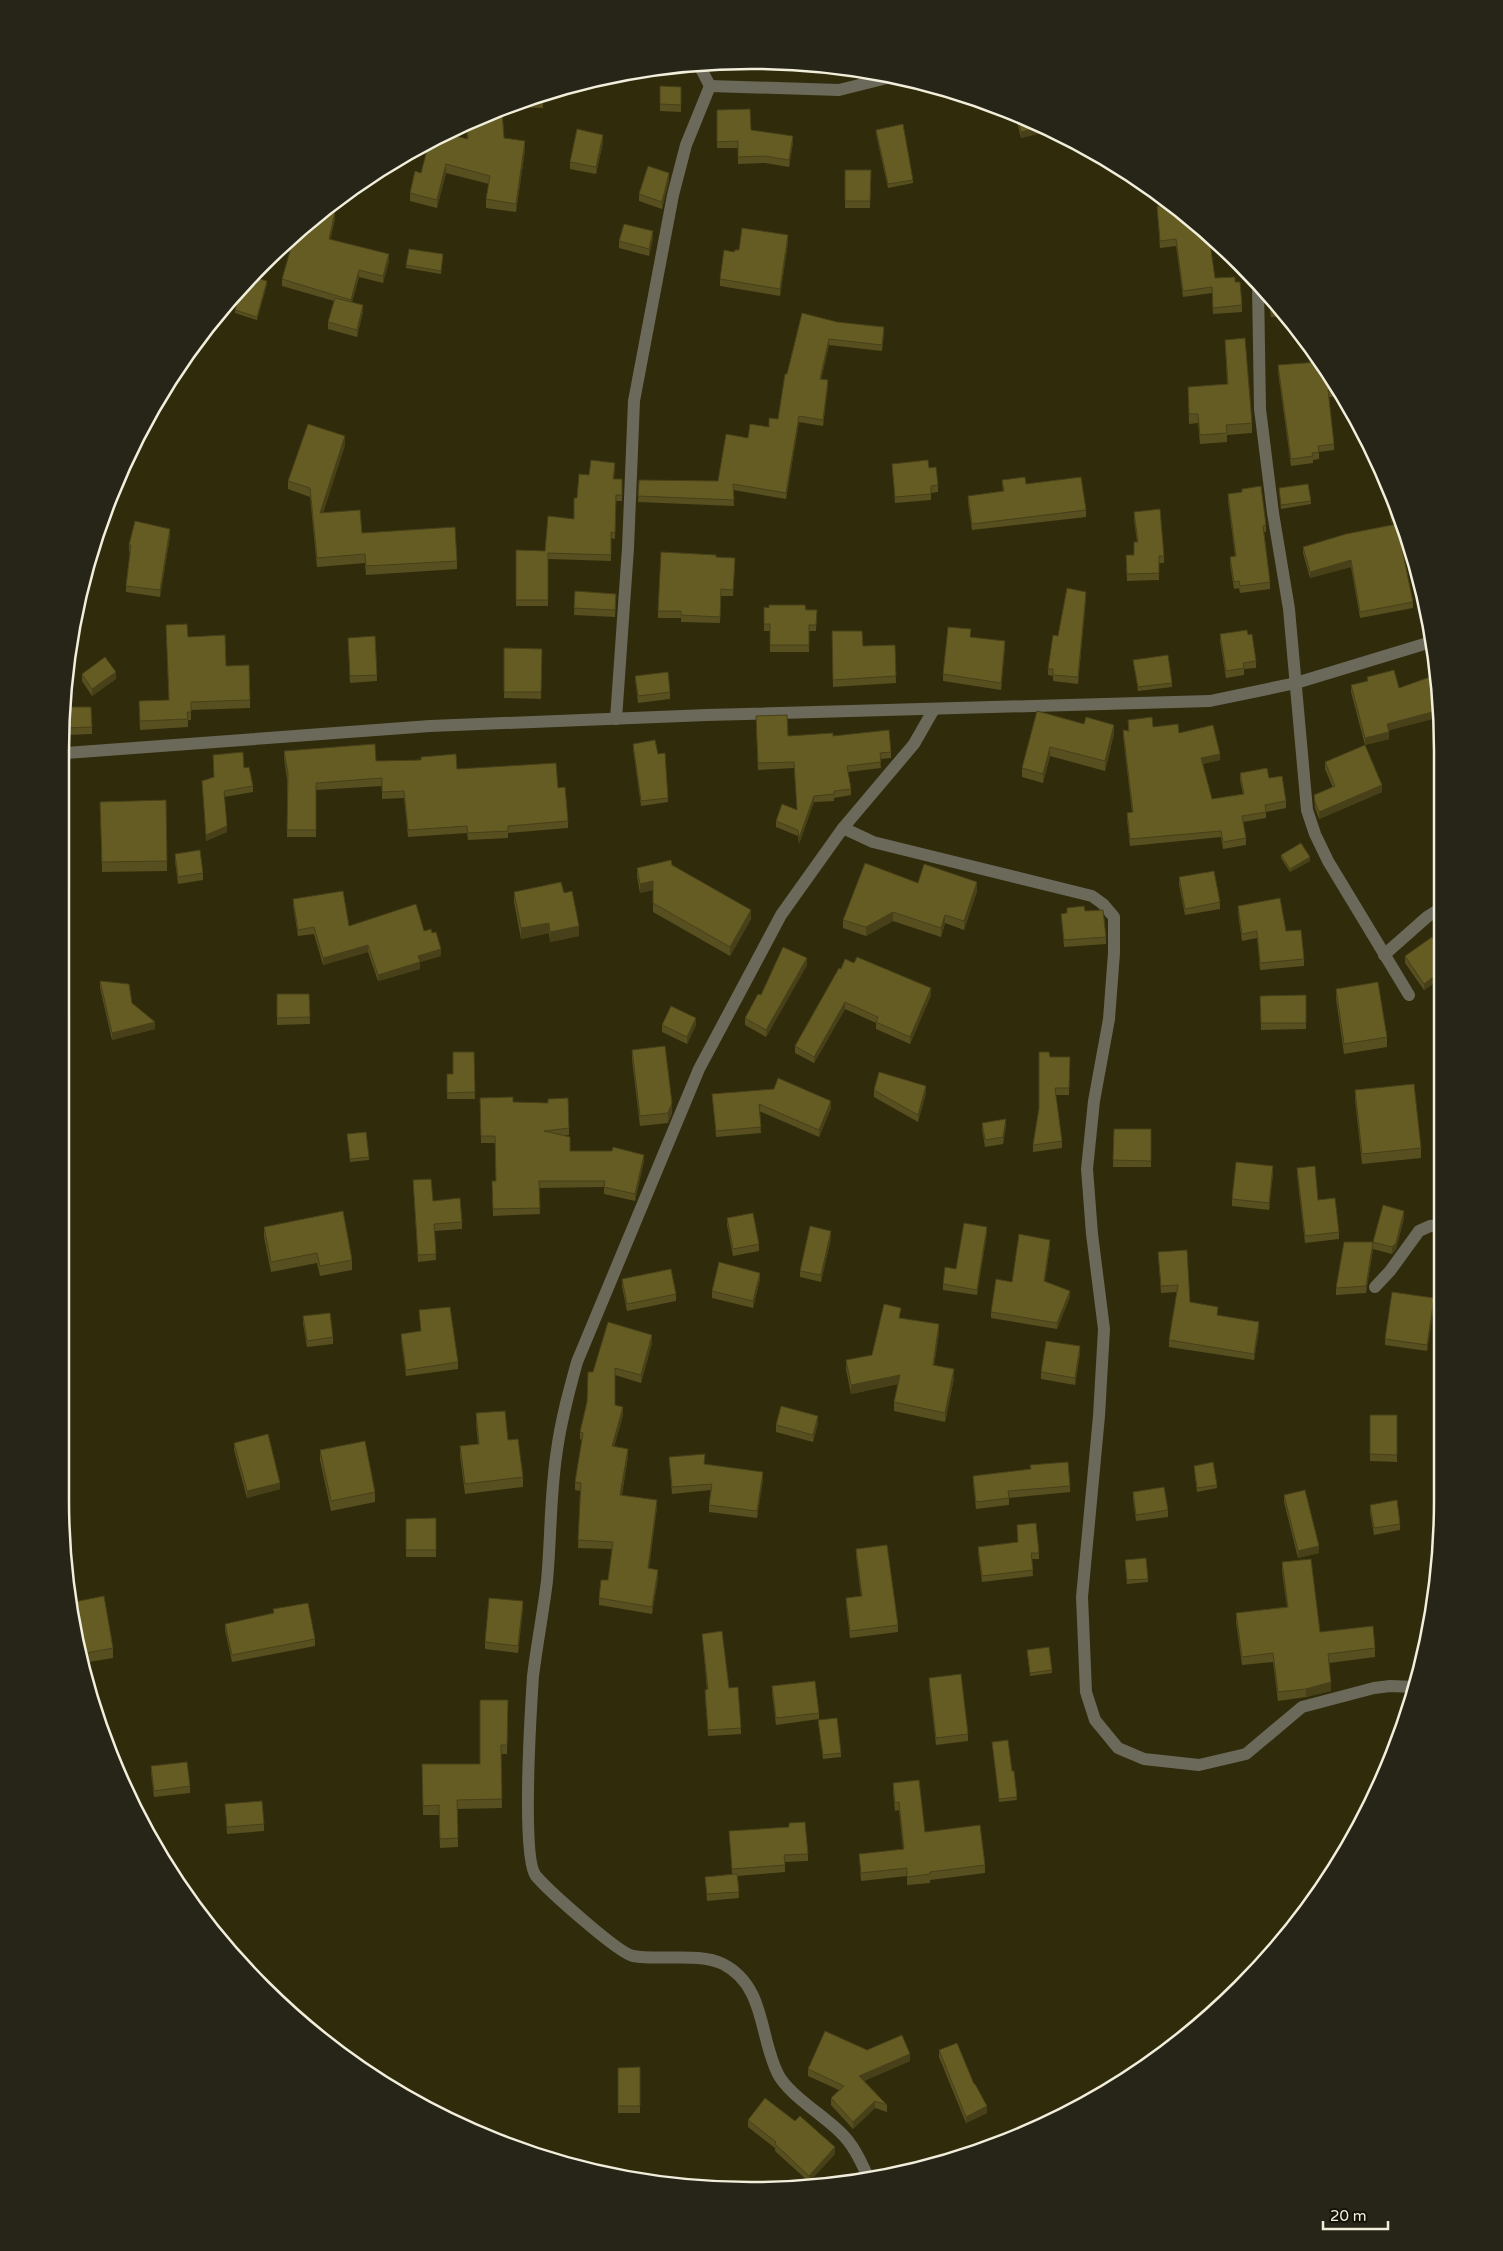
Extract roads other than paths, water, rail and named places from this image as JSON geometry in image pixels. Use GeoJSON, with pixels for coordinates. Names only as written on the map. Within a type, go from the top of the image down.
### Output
{"type":"FeatureCollection","features":[{"type":"Feature","properties":{"kind":"street"},"geometry":{"type":"LineString","coordinates":[[616,719],[628,548],[634,401],[673,195],[686,145],[710,86],[702,71]]}},
{"type":"Feature","properties":{"kind":"street"},"geometry":{"type":"LineString","coordinates":[[710,86],[839,90],[876,81]]}},
{"type":"Feature","properties":{"kind":"street"},"geometry":{"type":"LineString","coordinates":[[1258,294],[1260,409],[1273,513],[1289,609],[1307,810],[1328,860],[1409,995]]}},
{"type":"Feature","properties":{"kind":"street"},"geometry":{"type":"LineString","coordinates":[[69,753],[430,726],[1210,701],[1296,683],[1425,644]]}},
{"type":"Feature","properties":{"kind":"street"},"geometry":{"type":"LineString","coordinates":[[866,2172],[846,2138],[779,2076],[750,1988],[738,1975],[724,1965],[710,1959],[629,1955],[579,1917],[534,1874],[530,1852],[529,1823],[534,1676],[547,1582],[556,1452],[564,1409],[577,1362],[699,1069],[781,915],[842,828],[914,744],[934,709]]}},
{"type":"Feature","properties":{"kind":"street"},"geometry":{"type":"LineString","coordinates":[[842,828],[873,842],[1092,896],[1104,904],[1114,917],[1110,1019],[1094,1101],[1087,1169],[1092,1234],[1104,1329],[1099,1416],[1082,1597],[1086,1692],[1095,1720],[1118,1748],[1144,1759],[1199,1766],[1246,1754],[1302,1706],[1374,1688],[1390,1686],[1408,1687]]}},
{"type":"Feature","properties":{"kind":"street"},"geometry":{"type":"LineString","coordinates":[[1384,955],[1434,912]]}},
{"type":"Feature","properties":{"kind":"street"},"geometry":{"type":"LineString","coordinates":[[1375,1286],[1390,1271],[1419,1231],[1434,1226]]}}]}
